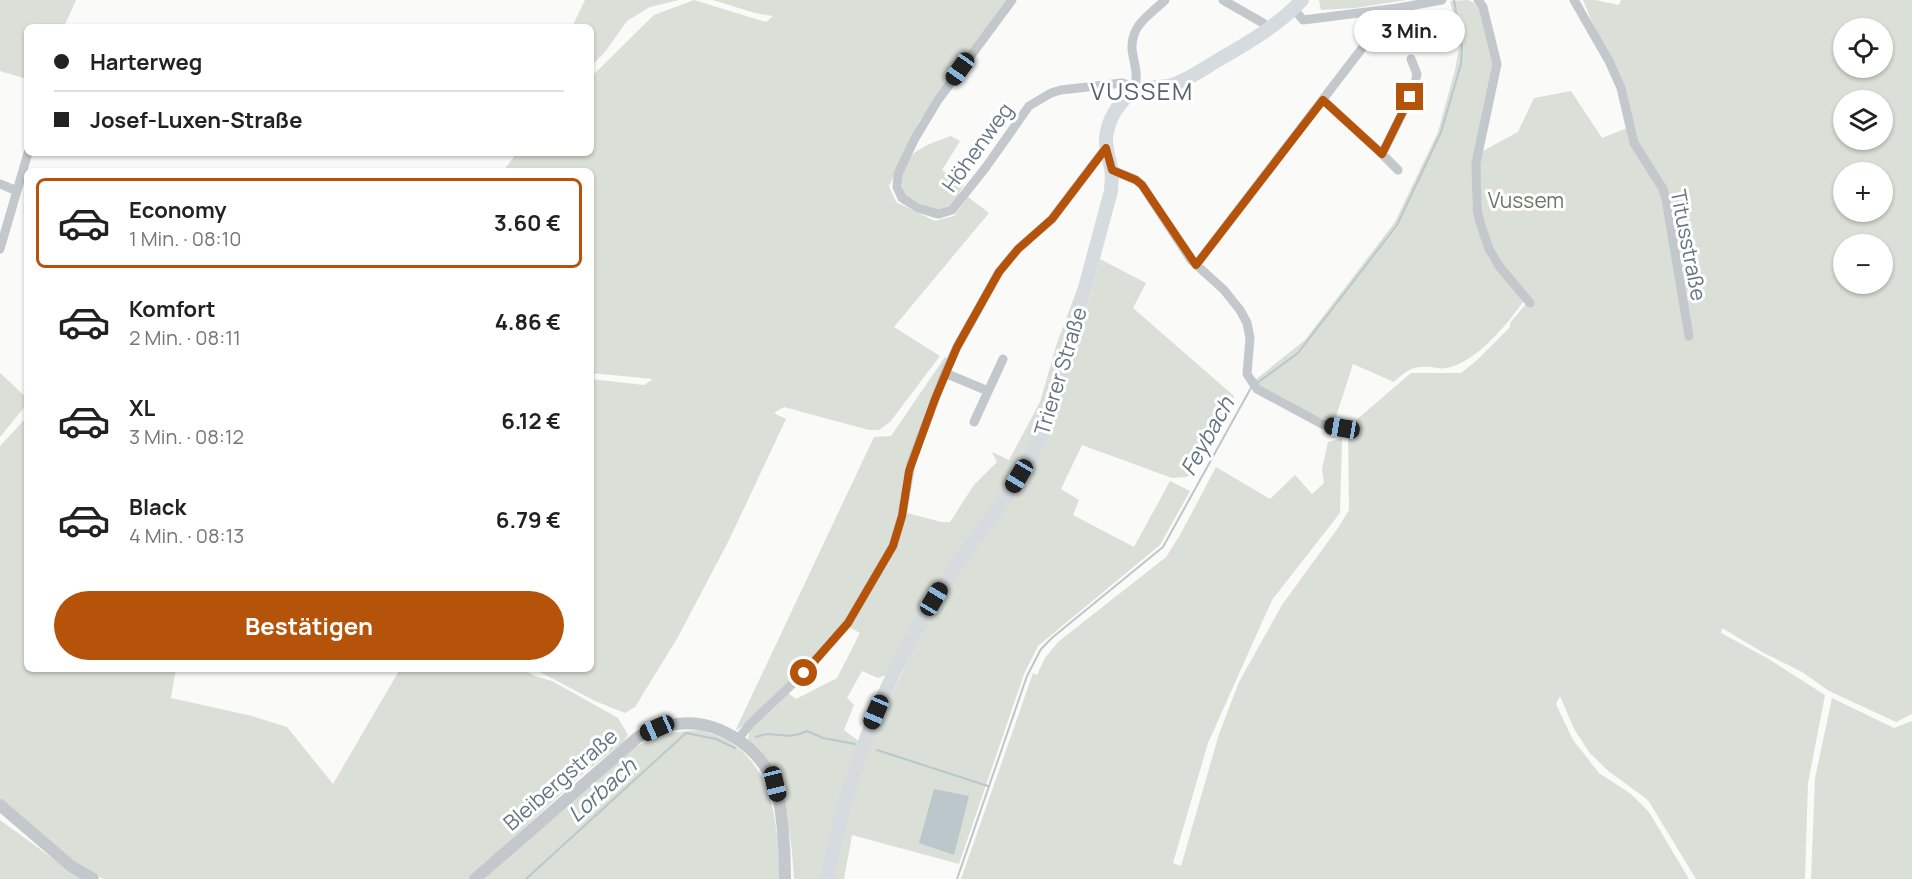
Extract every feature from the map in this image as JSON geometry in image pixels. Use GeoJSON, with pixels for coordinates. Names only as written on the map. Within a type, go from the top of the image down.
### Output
{"type":"FeatureCollection","features":[{"type":"Feature","properties":{"kind":"main road"},"geometry":{"type":"LineString","coordinates":[[1135,88],[1165,87],[1183,81],[1268,29],[1298,4]]}},
{"type":"Feature","properties":{"kind":"main road","name":"Trierer Straße"},"geometry":{"type":"LineString","coordinates":[[827,879],[840,819],[862,749],[896,669],[915,631],[944,583],[1011,490],[1041,436],[1057,392],[1108,201],[1112,170],[1106,148],[1106,137],[1112,117],[1135,88]]}},
{"type":"Feature","properties":{"kind":"street","name":"Höhenweg"},"geometry":{"type":"LineString","coordinates":[[1012,0],[938,100],[914,140],[898,174],[897,187],[902,198],[918,208],[934,213],[939,214],[952,210],[1029,106],[1061,90],[1122,82],[1135,88]]}},
{"type":"Feature","properties":{"kind":"street"},"geometry":{"type":"LineString","coordinates":[[1135,88],[1136,72],[1132,50],[1134,33],[1137,25],[1165,0]]}},
{"type":"Feature","properties":{"kind":"street"},"geometry":{"type":"LineString","coordinates":[[1223,0],[1263,23],[1268,29]]}},
{"type":"Feature","properties":{"kind":"street"},"geometry":{"type":"LineString","coordinates":[[1298,4],[1303,20],[1442,0]]}},
{"type":"Feature","properties":{"kind":"street"},"geometry":{"type":"LineString","coordinates":[[1478,0],[1483,7],[1497,64],[1476,164],[1479,222],[1489,249],[1499,266],[1530,303]]}},
{"type":"Feature","properties":{"kind":"street","name":"Titusstraße"},"geometry":{"type":"LineString","coordinates":[[1574,0],[1609,61],[1621,88],[1634,143],[1663,189],[1689,336]]}},
{"type":"Feature","properties":{"kind":"street"},"geometry":{"type":"LineString","coordinates":[[1196,265],[1363,47],[1366,28],[1364,13]]}},
{"type":"Feature","properties":{"kind":"street"},"geometry":{"type":"LineString","coordinates":[[1382,154],[1413,92],[1417,74],[1411,59]]}},
{"type":"Feature","properties":{"kind":"street"},"geometry":{"type":"LineString","coordinates":[[1323,100],[1398,170]]}},
{"type":"Feature","properties":{"kind":"street"},"geometry":{"type":"LineString","coordinates":[[738,739],[751,723],[804,673],[848,623],[893,546],[902,516],[909,471],[945,373],[957,347],[999,272],[1018,249],[1052,219],[1106,148]]}},
{"type":"Feature","properties":{"kind":"street"},"geometry":{"type":"LineString","coordinates":[[0,249],[27,156]]}},
{"type":"Feature","properties":{"kind":"street"},"geometry":{"type":"LineString","coordinates":[[1112,170],[1142,185],[1196,265],[1224,290],[1240,310],[1250,338],[1247,374],[1254,385],[1322,424],[1344,428]]}},
{"type":"Feature","properties":{"kind":"street"},"geometry":{"type":"LineString","coordinates":[[0,184],[17,191]]}},
{"type":"Feature","properties":{"kind":"street"},"geometry":{"type":"LineString","coordinates":[[974,422],[1003,359]]}},
{"type":"Feature","properties":{"kind":"street"},"geometry":{"type":"LineString","coordinates":[[945,373],[988,392]]}},
{"type":"Feature","properties":{"kind":"street","name":"Bleibergstraße"},"geometry":{"type":"LineString","coordinates":[[475,879],[638,737],[657,728],[679,723],[697,724],[716,729],[738,739],[767,769],[775,784],[781,814],[784,879]]}},
{"type":"Feature","properties":{"kind":"street"},"geometry":{"type":"LineString","coordinates":[[0,805],[70,866],[93,879]]}},
{"type":"Feature","properties":{"kind":"green space"},"geometry":{"type":"Polygon","coordinates":[[[0,0],[76,0],[65,24],[24,24],[24,78],[0,71],[0,0]]]}},
{"type":"Feature","properties":{"kind":"green space"},"geometry":{"type":"Polygon","coordinates":[[[585,0],[679,0],[650,7],[627,21],[605,52],[594,63],[594,24],[573,24],[585,0]]]}},
{"type":"Feature","properties":{"kind":"green space"},"geometry":{"type":"Polygon","coordinates":[[[694,0],[766,22],[773,16],[713,0],[1007,0],[919,122],[889,186],[896,202],[935,221],[954,216],[968,197],[989,213],[894,327],[940,356],[890,422],[879,430],[869,430],[784,407],[774,413],[786,419],[729,540],[678,637],[635,707],[625,713],[595,701],[540,672],[594,672],[594,379],[644,385],[653,379],[594,373],[594,168],[505,168],[515,156],[594,156],[594,74],[654,15],[694,0]]]}},
{"type":"Feature","properties":{"kind":"green space"},"geometry":{"type":"Polygon","coordinates":[[[1319,0],[1406,0],[1355,8],[1321,10],[1319,0]]]}},
{"type":"Feature","properties":{"kind":"green space"},"geometry":{"type":"Polygon","coordinates":[[[1468,0],[1480,10],[1494,65],[1473,163],[1472,206],[1489,259],[1524,301],[1490,342],[1457,365],[1444,368],[1415,368],[1407,371],[1394,382],[1353,364],[1334,423],[1280,400],[1261,388],[1255,380],[1305,340],[1395,222],[1438,132],[1455,70],[1460,41],[1450,1],[1468,0]]]}},
{"type":"Feature","properties":{"kind":"green space","name":"Vussem"},"geometry":{"type":"Polygon","coordinates":[[[1583,0],[1619,5],[1621,0],[1912,0],[1912,714],[1896,722],[1829,691],[1802,672],[1722,628],[1721,633],[1767,658],[1825,695],[1808,783],[1805,879],[1696,879],[1648,800],[1607,770],[1589,752],[1574,729],[1560,696],[1556,704],[1573,740],[1599,773],[1631,794],[1649,812],[1689,879],[961,879],[1033,673],[1037,675],[1045,658],[1058,642],[1166,557],[1216,467],[1270,499],[1295,475],[1312,494],[1324,483],[1322,469],[1328,442],[1342,438],[1340,513],[1272,600],[1208,743],[1173,863],[1181,866],[1219,734],[1239,682],[1282,605],[1349,510],[1348,427],[1411,373],[1461,373],[1510,327],[1510,323],[1529,300],[1490,248],[1482,221],[1478,192],[1481,152],[1518,132],[1534,98],[1571,91],[1602,138],[1627,128],[1613,72],[1583,0]]]}},
{"type":"Feature","properties":{"kind":"green space"},"geometry":{"type":"Polygon","coordinates":[[[951,136],[960,141],[942,170],[964,185],[950,208],[936,211],[904,196],[902,176],[904,167],[913,154],[927,145],[951,136]]]}},
{"type":"Feature","properties":{"kind":"green space"},"geometry":{"type":"Polygon","coordinates":[[[1100,259],[1146,283],[1133,308],[1234,396],[1187,477],[1172,478],[1082,445],[1061,489],[1079,500],[1073,515],[1134,547],[1170,481],[1190,491],[1160,545],[1038,646],[1024,674],[959,864],[852,835],[844,879],[833,879],[845,824],[874,733],[920,635],[948,585],[997,517],[1023,486],[1058,410],[1100,259]]]}},
{"type":"Feature","properties":{"kind":"green space"},"geometry":{"type":"Polygon","coordinates":[[[1084,271],[1035,440],[889,674],[878,678],[862,671],[847,698],[854,705],[844,730],[861,743],[822,879],[794,879],[787,812],[748,739],[749,733],[764,714],[788,693],[796,699],[837,678],[860,633],[849,627],[896,546],[907,513],[941,522],[950,522],[974,485],[997,462],[992,452],[1009,460],[1040,402],[1057,343],[1084,271]]]}},
{"type":"Feature","properties":{"kind":"green space"},"geometry":{"type":"Polygon","coordinates":[[[945,357],[948,359],[928,405],[908,461],[903,481],[902,502],[890,544],[844,622],[797,675],[735,731],[874,437],[891,436],[945,357]]]}},
{"type":"Feature","properties":{"kind":"green space"},"geometry":{"type":"Polygon","coordinates":[[[0,373],[24,395],[24,408],[0,437],[0,373]]]}},
{"type":"Feature","properties":{"kind":"green space"},"geometry":{"type":"Polygon","coordinates":[[[24,420],[24,672],[175,672],[171,698],[252,716],[287,727],[333,784],[398,672],[528,672],[552,681],[618,718],[628,735],[623,742],[583,774],[468,879],[103,879],[55,849],[0,804],[0,446],[24,420]]]}},
{"type":"Feature","properties":{"kind":"green space"},"geometry":{"type":"Polygon","coordinates":[[[1832,698],[1894,728],[1912,721],[1912,879],[1811,879],[1815,778],[1832,698]]]}},
{"type":"Feature","properties":{"kind":"green space"},"geometry":{"type":"Polygon","coordinates":[[[701,730],[731,743],[746,755],[758,770],[772,804],[778,841],[780,879],[484,879],[628,751],[663,735],[701,730]]]}},
{"type":"Feature","properties":{"kind":"green space"},"geometry":{"type":"Polygon","coordinates":[[[0,820],[81,879],[0,879],[0,820]]]}},
{"type":"Feature","properties":{"kind":"shaded area"},"geometry":{"type":"Polygon","coordinates":[[[934,789],[969,796],[954,855],[919,843],[934,789]]]}},
{"type":"Feature","properties":{"kind":"waterway","name":"Feybach"},"geometry":{"type":"LineString","coordinates":[[1257,383],[1298,353],[1397,225],[1441,132],[1461,64],[1462,47],[1454,0]]}},
{"type":"Feature","properties":{"kind":"waterway","name":"Feybach"},"geometry":{"type":"LineString","coordinates":[[957,879],[1027,676],[1041,649],[1163,547],[1252,386]]}},
{"type":"Feature","properties":{"kind":"waterway","name":"Lorbach"},"geometry":{"type":"LineString","coordinates":[[756,737],[769,734],[787,736],[807,731],[823,738],[855,744]]}},
{"type":"Feature","properties":{"kind":"waterway","name":"Lorbach"},"geometry":{"type":"LineString","coordinates":[[526,879],[686,733],[716,739],[735,748]]}},
{"type":"Feature","properties":{"kind":"waterway","name":"Lorbach"},"geometry":{"type":"LineString","coordinates":[[877,750],[988,786]]}},
{"type":"Feature","properties":{"kind":"district","name":"VUSSEM"},"geometry":{"type":"Point","coordinates":[1142,90]}},
{"type":"Feature","properties":{"kind":"route"},"geometry":{"type":"LineString","coordinates":[[804,673],[848,623],[893,546],[904,508],[909,471],[945,373],[999,272],[1018,249],[1052,219],[1106,148],[1112,170],[1142,185],[1196,265],[1323,100],[1382,154],[1410,97]]}}]}
